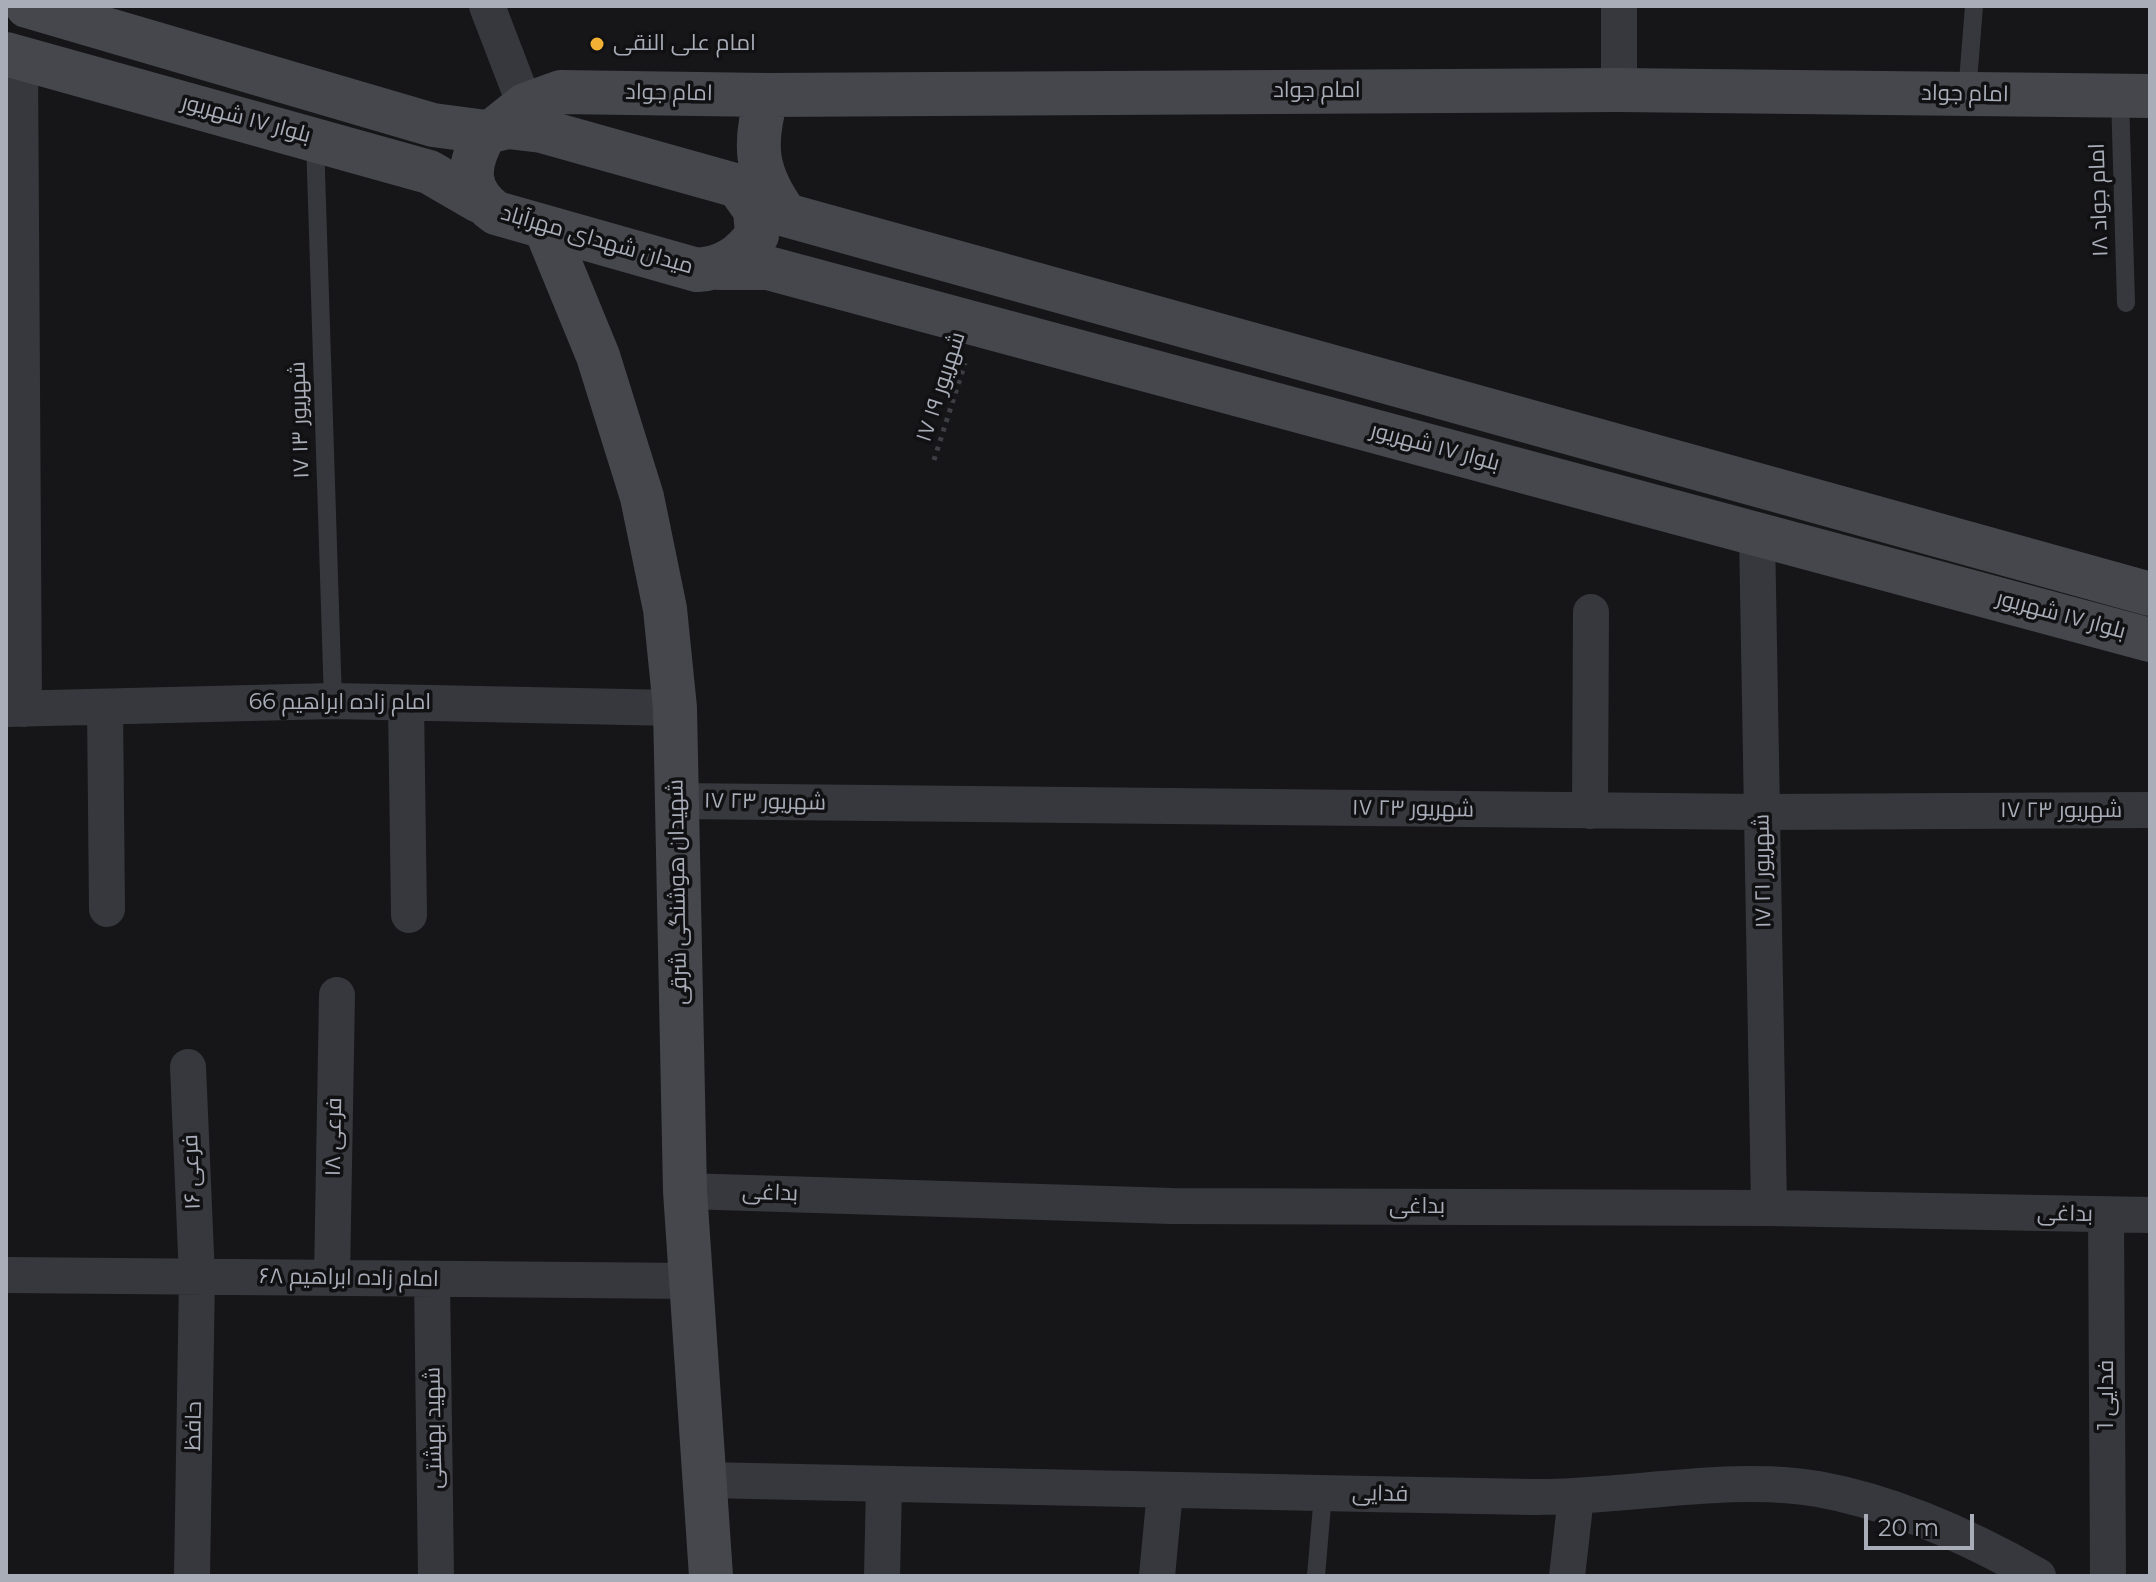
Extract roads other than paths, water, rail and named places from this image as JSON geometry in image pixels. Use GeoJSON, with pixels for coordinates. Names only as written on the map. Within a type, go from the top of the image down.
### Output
{"type":"FeatureCollection","features":[{"type":"Feature","properties":{"kind":"main road","name":"بلوار ۱۷ شهریور"},"geometry":{"type":"LineString","coordinates":[[27,6],[82,14],[433,125],[502,122]]}},
{"type":"Feature","properties":{"kind":"main road","name":"بلوار ۱۷ شهریور"},"geometry":{"type":"LineString","coordinates":[[13,56],[429,172],[479,201]]}},
{"type":"Feature","properties":{"kind":"main road","name":"امام جواد"},"geometry":{"type":"LineString","coordinates":[[502,122],[561,92],[767,95],[1619,90],[2135,96]]}},
{"type":"Feature","properties":{"kind":"main road"},"geometry":{"type":"LineString","coordinates":[[767,95],[759,125],[758,157],[766,187],[786,215]]}},
{"type":"Feature","properties":{"kind":"main road"},"geometry":{"type":"LineString","coordinates":[[502,122],[721,178],[745,192]]}},
{"type":"Feature","properties":{"kind":"main road","name":"میدان شهدای مهرآباد"},"geometry":{"type":"LineString","coordinates":[[502,122],[478,146],[470,173],[479,201],[496,213],[697,270],[718,268],[744,252],[757,235],[755,210],[745,192]]}},
{"type":"Feature","properties":{"kind":"main road","name":"بلوار ۱۷ شهریور"},"geometry":{"type":"LineString","coordinates":[[745,192],[786,215],[2150,594]]}},
{"type":"Feature","properties":{"kind":"main road","name":"شهیدان هوشنگی شرقی"},"geometry":{"type":"LineString","coordinates":[[545,227],[598,356],[642,497],[665,609],[675,708],[685,1191],[711,1576]]}},
{"type":"Feature","properties":{"kind":"main road","name":"بلوار ۱۷ شهریور"},"geometry":{"type":"LineString","coordinates":[[718,268],[768,268],[2150,640]]}},
{"type":"Feature","properties":{"kind":"street"},"geometry":{"type":"LineString","coordinates":[[487,6],[502,122]]}},
{"type":"Feature","properties":{"kind":"street"},"geometry":{"type":"LineString","coordinates":[[1619,6],[1619,90]]}},
{"type":"Feature","properties":{"kind":"street"},"geometry":{"type":"LineString","coordinates":[[13,56],[15,709]]}},
{"type":"Feature","properties":{"kind":"street","name":"۱۷ شهریور ۲۱"},"geometry":{"type":"LineString","coordinates":[[1757,533],[1769,1208]]}},
{"type":"Feature","properties":{"kind":"street"},"geometry":{"type":"LineString","coordinates":[[1590,811],[1591,612]]}},
{"type":"Feature","properties":{"kind":"street","name":"امام زاده ابراهیم 66"},"geometry":{"type":"LineString","coordinates":[[15,709],[333,701],[675,708]]}},
{"type":"Feature","properties":{"kind":"street"},"geometry":{"type":"LineString","coordinates":[[406,703],[409,915]]}},
{"type":"Feature","properties":{"kind":"street"},"geometry":{"type":"LineString","coordinates":[[105,707],[107,909]]}},
{"type":"Feature","properties":{"kind":"street","name":"۱۷ شهریور ۲۳"},"geometry":{"type":"LineString","coordinates":[[676,801],[1590,811],[2150,810]]}},
{"type":"Feature","properties":{"kind":"street","name":"فرعی ۱۸"},"geometry":{"type":"LineString","coordinates":[[332,1278],[337,995]]}},
{"type":"Feature","properties":{"kind":"street","name":"فرعی ۱۶"},"geometry":{"type":"LineString","coordinates":[[188,1067],[197,1277]]}},
{"type":"Feature","properties":{"kind":"street","name":"بداغی"},"geometry":{"type":"LineString","coordinates":[[685,1191],[1172,1206],[1769,1208],[2150,1215]]}},
{"type":"Feature","properties":{"kind":"street","name":"فدایی 1"},"geometry":{"type":"LineString","coordinates":[[2106,1215],[2108,1576]]}},
{"type":"Feature","properties":{"kind":"street","name":"امام زاده ابراهیم ۶۸"},"geometry":{"type":"LineString","coordinates":[[6,1275],[692,1281]]}},
{"type":"Feature","properties":{"kind":"street","name":"حافظ"},"geometry":{"type":"LineString","coordinates":[[192,1576],[197,1277]]}},
{"type":"Feature","properties":{"kind":"street","name":"شهید بهشتی"},"geometry":{"type":"LineString","coordinates":[[432,1279],[436,1576]]}},
{"type":"Feature","properties":{"kind":"street","name":"فدایی"},"geometry":{"type":"LineString","coordinates":[[705,1480],[1576,1497],[1736,1486],[1816,1489],[1895,1509],[2018,1570]]}},
{"type":"Feature","properties":{"kind":"street"},"geometry":{"type":"LineString","coordinates":[[882,1576],[884,1485]]}},
{"type":"Feature","properties":{"kind":"street"},"geometry":{"type":"LineString","coordinates":[[1157,1576],[1165,1491]]}},
{"type":"Feature","properties":{"kind":"street"},"geometry":{"type":"LineString","coordinates":[[1567,1576],[1576,1497]]}},
{"type":"Feature","properties":{"kind":"lane"},"geometry":{"type":"LineString","coordinates":[[1967,94],[1974,6]]}},
{"type":"Feature","properties":{"kind":"lane","name":"امام جواد ۱۸"},"geometry":{"type":"LineString","coordinates":[[2126,303],[2135,96]]}},
{"type":"Feature","properties":{"kind":"lane","name":"۱۷ شهریور ۱۳"},"geometry":{"type":"LineString","coordinates":[[315,138],[333,701]]}},
{"type":"Feature","properties":{"kind":"lane"},"geometry":{"type":"LineString","coordinates":[[1316,1576],[1323,1494]]}},
{"type":"Feature","properties":{"kind":"place","name":"امام علی النقی"},"geometry":{"type":"Point","coordinates":[597,44]}}]}
